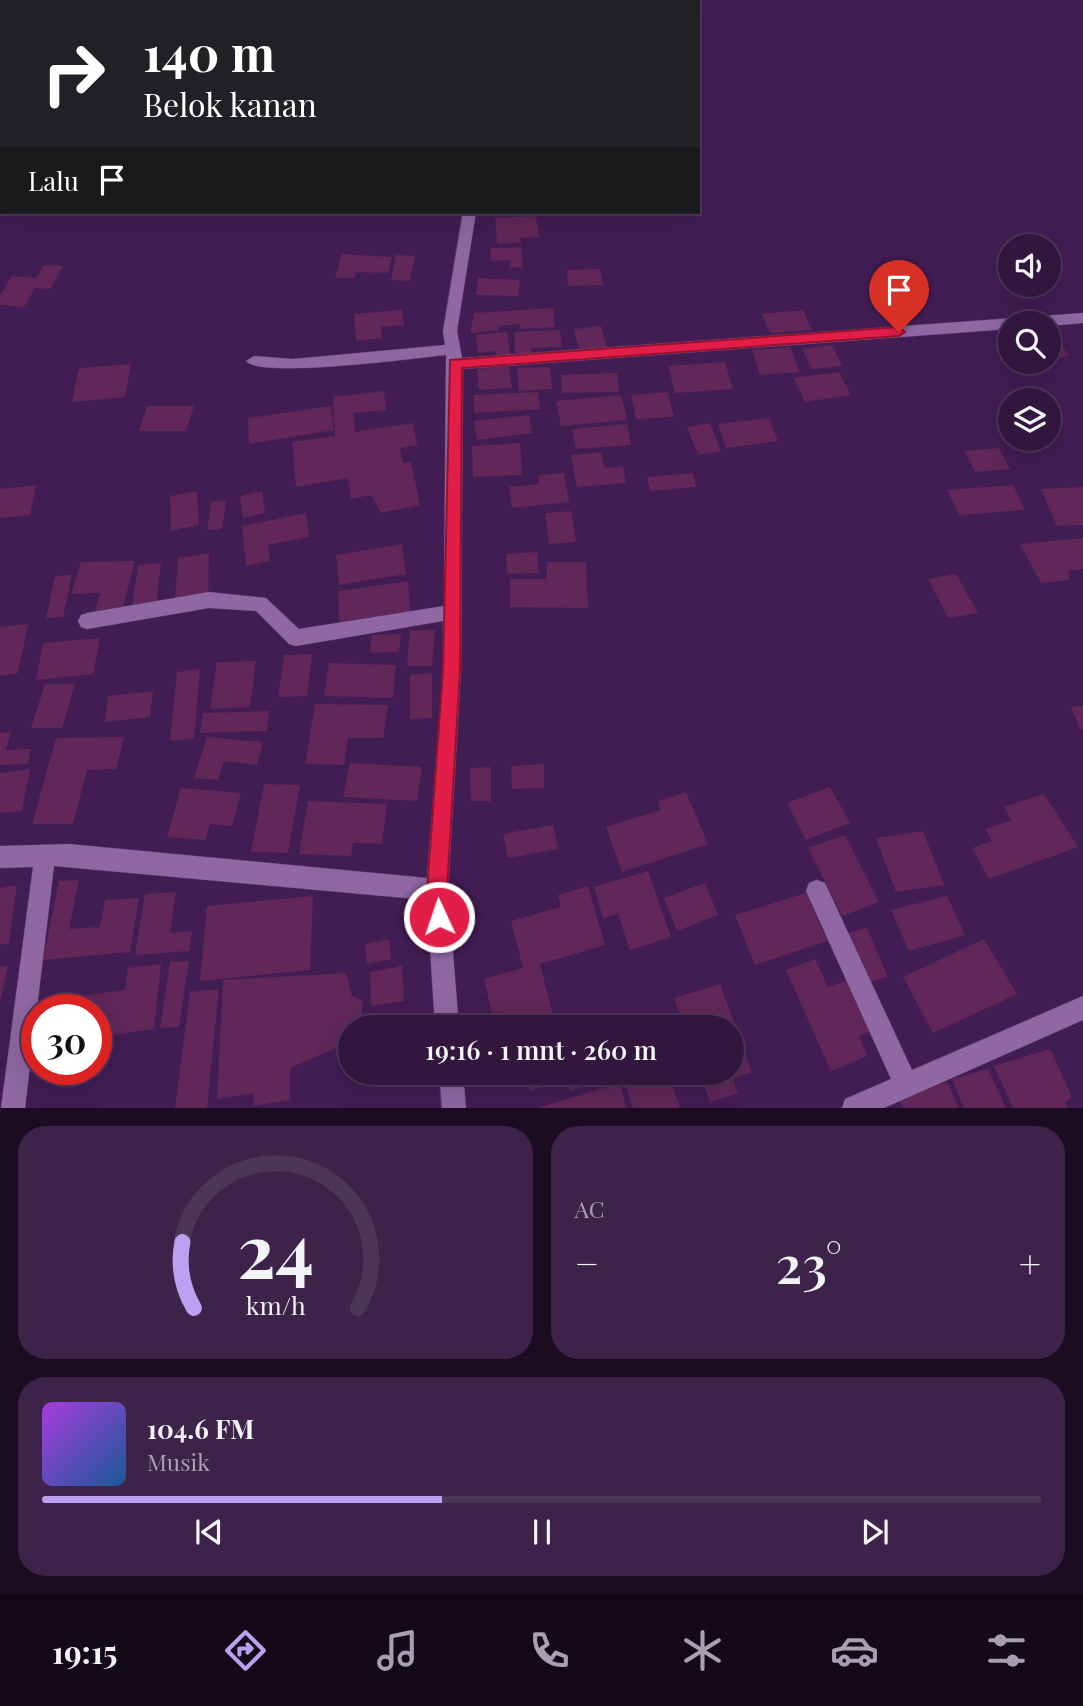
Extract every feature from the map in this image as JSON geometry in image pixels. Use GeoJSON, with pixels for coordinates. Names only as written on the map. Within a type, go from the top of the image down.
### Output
{"type":"FeatureCollection","features":[{"type":"Feature","properties":{"kind":"street"},"geometry":{"type":"LineString","coordinates":[[446,1015],[437,890],[452,670],[454,356],[450,331],[469,214]]}},
{"type":"Feature","properties":{"kind":"street"},"geometry":{"type":"LineString","coordinates":[[1061,320],[1083,318]]}},
{"type":"Feature","properties":{"kind":"street"},"geometry":{"type":"LineString","coordinates":[[254,361],[293,364],[998,325]]}},
{"type":"Feature","properties":{"kind":"street"},"geometry":{"type":"LineString","coordinates":[[87,621],[209,600],[260,604],[296,638],[452,612]]}},
{"type":"Feature","properties":{"kind":"street"},"geometry":{"type":"LineString","coordinates":[[0,857],[69,855],[437,890]]}},
{"type":"Feature","properties":{"kind":"street"},"geometry":{"type":"LineString","coordinates":[[13,1108],[45,856]]}},
{"type":"Feature","properties":{"kind":"street"},"geometry":{"type":"LineString","coordinates":[[817,891],[906,1085]]}},
{"type":"Feature","properties":{"kind":"street"},"geometry":{"type":"LineString","coordinates":[[854,1108],[1083,1009]]}},
{"type":"Feature","properties":{"kind":"street"},"geometry":{"type":"LineString","coordinates":[[452,1085],[454,1108]]}},
{"type":"Feature","properties":{"kind":"building"},"geometry":{"type":"Polygon","coordinates":[[[536,216],[539,237],[520,238],[521,243],[497,244],[495,218],[536,216]]]}},
{"type":"Feature","properties":{"kind":"building"},"geometry":{"type":"Polygon","coordinates":[[[521,247],[523,267],[510,268],[510,260],[491,261],[490,248],[521,247]]]}},
{"type":"Feature","properties":{"kind":"building"},"geometry":{"type":"Polygon","coordinates":[[[342,254],[392,257],[388,273],[356,272],[354,278],[335,278],[342,254]]]}},
{"type":"Feature","properties":{"kind":"building"},"geometry":{"type":"Polygon","coordinates":[[[396,255],[415,256],[410,281],[391,280],[396,255]]]}},
{"type":"Feature","properties":{"kind":"building"},"geometry":{"type":"Polygon","coordinates":[[[44,265],[63,266],[50,289],[35,288],[24,307],[0,305],[0,295],[12,276],[36,278],[44,265]]]}},
{"type":"Feature","properties":{"kind":"building"},"geometry":{"type":"Polygon","coordinates":[[[600,269],[603,285],[568,286],[567,270],[600,269]]]}},
{"type":"Feature","properties":{"kind":"building"},"geometry":{"type":"Polygon","coordinates":[[[478,278],[520,280],[518,296],[476,295],[478,278]]]}},
{"type":"Feature","properties":{"kind":"building"},"geometry":{"type":"Polygon","coordinates":[[[553,308],[555,327],[521,329],[520,324],[470,333],[474,313],[553,308]]]}},
{"type":"Feature","properties":{"kind":"building"},"geometry":{"type":"Polygon","coordinates":[[[402,310],[404,325],[381,327],[382,338],[356,341],[354,314],[402,310]]]}},
{"type":"Feature","properties":{"kind":"building"},"geometry":{"type":"Polygon","coordinates":[[[803,310],[812,330],[770,333],[762,314],[803,310]]]}},
{"type":"Feature","properties":{"kind":"building"},"geometry":{"type":"Polygon","coordinates":[[[601,326],[607,347],[579,350],[574,329],[601,326]]]}},
{"type":"Feature","properties":{"kind":"building"},"geometry":{"type":"Polygon","coordinates":[[[560,330],[562,347],[531,348],[532,355],[515,356],[514,332],[560,330]]]}},
{"type":"Feature","properties":{"kind":"building"},"geometry":{"type":"Polygon","coordinates":[[[507,332],[511,356],[496,357],[495,351],[478,353],[476,335],[507,332]]]}},
{"type":"Feature","properties":{"kind":"building"},"geometry":{"type":"Polygon","coordinates":[[[832,345],[842,366],[812,369],[802,349],[832,345]]]}},
{"type":"Feature","properties":{"kind":"building"},"geometry":{"type":"Polygon","coordinates":[[[1061,345],[1069,356],[1061,357],[1061,345]]]}},
{"type":"Feature","properties":{"kind":"building"},"geometry":{"type":"Polygon","coordinates":[[[790,347],[800,372],[760,375],[752,350],[790,347]]]}},
{"type":"Feature","properties":{"kind":"building"},"geometry":{"type":"Polygon","coordinates":[[[725,362],[733,389],[675,393],[668,366],[725,362]]]}},
{"type":"Feature","properties":{"kind":"building"},"geometry":{"type":"Polygon","coordinates":[[[131,364],[125,397],[72,402],[79,368],[131,364]]]}},
{"type":"Feature","properties":{"kind":"building"},"geometry":{"type":"Polygon","coordinates":[[[509,366],[512,388],[479,390],[477,369],[509,366]]]}},
{"type":"Feature","properties":{"kind":"building"},"geometry":{"type":"Polygon","coordinates":[[[550,367],[552,389],[519,391],[517,368],[550,367]]]}},
{"type":"Feature","properties":{"kind":"building"},"geometry":{"type":"Polygon","coordinates":[[[839,372],[851,395],[805,402],[794,378],[839,372]]]}},
{"type":"Feature","properties":{"kind":"building"},"geometry":{"type":"Polygon","coordinates":[[[617,373],[619,392],[562,393],[561,375],[617,373]]]}},
{"type":"Feature","properties":{"kind":"building"},"geometry":{"type":"Polygon","coordinates":[[[384,391],[386,410],[354,413],[355,432],[413,423],[417,445],[400,448],[403,463],[411,462],[420,505],[381,513],[371,495],[351,499],[348,478],[296,487],[292,442],[335,436],[333,397],[384,391]]]}},
{"type":"Feature","properties":{"kind":"building"},"geometry":{"type":"Polygon","coordinates":[[[538,392],[540,409],[474,413],[474,395],[538,392]]]}},
{"type":"Feature","properties":{"kind":"building"},"geometry":{"type":"Polygon","coordinates":[[[668,392],[674,417],[636,419],[631,395],[668,392]]]}},
{"type":"Feature","properties":{"kind":"building"},"geometry":{"type":"Polygon","coordinates":[[[621,395],[627,420],[561,426],[556,401],[621,395]]]}},
{"type":"Feature","properties":{"kind":"building"},"geometry":{"type":"Polygon","coordinates":[[[147,406],[194,406],[186,431],[139,431],[147,406]]]}},
{"type":"Feature","properties":{"kind":"building"},"geometry":{"type":"Polygon","coordinates":[[[331,406],[334,430],[249,444],[248,418],[331,406]]]}},
{"type":"Feature","properties":{"kind":"building"},"geometry":{"type":"Polygon","coordinates":[[[529,415],[532,433],[477,440],[474,421],[529,415]]]}},
{"type":"Feature","properties":{"kind":"building"},"geometry":{"type":"Polygon","coordinates":[[[769,418],[778,441],[726,448],[718,424],[769,418]]]}},
{"type":"Feature","properties":{"kind":"building"},"geometry":{"type":"Polygon","coordinates":[[[710,423],[721,451],[698,455],[687,427],[710,423]]]}},
{"type":"Feature","properties":{"kind":"building"},"geometry":{"type":"Polygon","coordinates":[[[627,424],[631,445],[576,449],[572,429],[627,424]]]}},
{"type":"Feature","properties":{"kind":"building"},"geometry":{"type":"Polygon","coordinates":[[[520,443],[522,475],[473,477],[472,446],[520,443]]]}},
{"type":"Feature","properties":{"kind":"building"},"geometry":{"type":"Polygon","coordinates":[[[998,448],[1010,469],[975,472],[965,451],[998,448]]]}},
{"type":"Feature","properties":{"kind":"building"},"geometry":{"type":"Polygon","coordinates":[[[601,452],[605,468],[623,466],[626,483],[577,487],[571,455],[601,452]]]}},
{"type":"Feature","properties":{"kind":"building"},"geometry":{"type":"Polygon","coordinates":[[[564,473],[569,502],[512,508],[509,487],[539,484],[538,475],[564,473]]]}},
{"type":"Feature","properties":{"kind":"building"},"geometry":{"type":"Polygon","coordinates":[[[693,473],[696,487],[650,491],[647,477],[693,473]]]}},
{"type":"Feature","properties":{"kind":"building"},"geometry":{"type":"Polygon","coordinates":[[[36,485],[30,515],[0,518],[0,489],[36,485]]]}},
{"type":"Feature","properties":{"kind":"building"},"geometry":{"type":"Polygon","coordinates":[[[1013,485],[1025,510],[959,515],[947,490],[1013,485]]]}},
{"type":"Feature","properties":{"kind":"building"},"geometry":{"type":"Polygon","coordinates":[[[1083,487],[1083,525],[1057,526],[1041,489],[1083,487]]]}},
{"type":"Feature","properties":{"kind":"building"},"geometry":{"type":"Polygon","coordinates":[[[197,491],[199,525],[171,531],[170,496],[197,491]]]}},
{"type":"Feature","properties":{"kind":"building"},"geometry":{"type":"Polygon","coordinates":[[[262,491],[265,513],[243,518],[240,496],[262,491]]]}},
{"type":"Feature","properties":{"kind":"building"},"geometry":{"type":"Polygon","coordinates":[[[226,501],[222,529],[207,530],[211,502],[226,501]]]}},
{"type":"Feature","properties":{"kind":"building"},"geometry":{"type":"Polygon","coordinates":[[[571,511],[576,542],[549,544],[545,513],[571,511]]]}},
{"type":"Feature","properties":{"kind":"building"},"geometry":{"type":"Polygon","coordinates":[[[306,513],[309,537],[268,545],[270,561],[246,566],[242,526],[306,513]]]}},
{"type":"Feature","properties":{"kind":"building"},"geometry":{"type":"Polygon","coordinates":[[[1083,538],[1083,569],[1069,571],[1069,580],[1041,583],[1020,544],[1083,538]]]}},
{"type":"Feature","properties":{"kind":"building"},"geometry":{"type":"Polygon","coordinates":[[[402,544],[406,574],[339,585],[336,555],[402,544]]]}},
{"type":"Feature","properties":{"kind":"building"},"geometry":{"type":"Polygon","coordinates":[[[537,552],[539,573],[507,574],[506,554],[537,552]]]}},
{"type":"Feature","properties":{"kind":"building"},"geometry":{"type":"Polygon","coordinates":[[[209,553],[208,595],[175,600],[178,558],[209,553]]]}},
{"type":"Feature","properties":{"kind":"building"},"geometry":{"type":"Polygon","coordinates":[[[135,561],[122,610],[95,611],[100,593],[71,594],[81,562],[135,561]]]}},
{"type":"Feature","properties":{"kind":"building"},"geometry":{"type":"Polygon","coordinates":[[[547,562],[586,562],[588,608],[510,607],[510,579],[547,579],[547,562]]]}},
{"type":"Feature","properties":{"kind":"building"},"geometry":{"type":"Polygon","coordinates":[[[161,563],[156,604],[132,606],[138,565],[161,563]]]}},
{"type":"Feature","properties":{"kind":"building"},"geometry":{"type":"Polygon","coordinates":[[[956,574],[978,613],[948,618],[928,579],[956,574]]]}},
{"type":"Feature","properties":{"kind":"building"},"geometry":{"type":"Polygon","coordinates":[[[72,575],[63,617],[46,618],[55,576],[72,575]]]}},
{"type":"Feature","properties":{"kind":"building"},"geometry":{"type":"Polygon","coordinates":[[[408,581],[410,612],[339,622],[338,591],[408,581]]]}},
{"type":"Feature","properties":{"kind":"building"},"geometry":{"type":"Polygon","coordinates":[[[28,624],[18,673],[0,676],[0,627],[28,624]]]}},
{"type":"Feature","properties":{"kind":"building"},"geometry":{"type":"Polygon","coordinates":[[[410,630],[435,630],[432,666],[407,666],[410,630]]]}},
{"type":"Feature","properties":{"kind":"building"},"geometry":{"type":"Polygon","coordinates":[[[401,634],[399,652],[370,653],[372,635],[401,634]]]}},
{"type":"Feature","properties":{"kind":"building"},"geometry":{"type":"Polygon","coordinates":[[[100,638],[93,674],[36,680],[43,643],[100,638]]]}},
{"type":"Feature","properties":{"kind":"building"},"geometry":{"type":"Polygon","coordinates":[[[312,654],[307,696],[278,697],[284,655],[312,654]]]}},
{"type":"Feature","properties":{"kind":"building"},"geometry":{"type":"Polygon","coordinates":[[[256,661],[250,707],[210,709],[217,662],[256,661]]]}},
{"type":"Feature","properties":{"kind":"building"},"geometry":{"type":"Polygon","coordinates":[[[329,663],[396,665],[393,698],[324,696],[329,663]]]}},
{"type":"Feature","properties":{"kind":"building"},"geometry":{"type":"Polygon","coordinates":[[[200,669],[194,738],[170,741],[177,672],[200,669]]]}},
{"type":"Feature","properties":{"kind":"building"},"geometry":{"type":"Polygon","coordinates":[[[432,673],[432,718],[410,719],[410,675],[432,673]]]}},
{"type":"Feature","properties":{"kind":"building"},"geometry":{"type":"Polygon","coordinates":[[[45,684],[75,684],[62,728],[31,728],[45,684]]]}},
{"type":"Feature","properties":{"kind":"building"},"geometry":{"type":"Polygon","coordinates":[[[153,691],[150,717],[105,722],[108,696],[153,691]]]}},
{"type":"Feature","properties":{"kind":"building"},"geometry":{"type":"Polygon","coordinates":[[[315,704],[388,705],[383,738],[348,738],[344,765],[305,764],[315,704]]]}},
{"type":"Feature","properties":{"kind":"building"},"geometry":{"type":"Polygon","coordinates":[[[1083,706],[1083,729],[1080,729],[1071,707],[1083,706]]]}},
{"type":"Feature","properties":{"kind":"building"},"geometry":{"type":"Polygon","coordinates":[[[269,711],[267,731],[200,733],[203,713],[269,711]]]}},
{"type":"Feature","properties":{"kind":"building"},"geometry":{"type":"Polygon","coordinates":[[[11,732],[6,750],[31,749],[28,764],[0,765],[0,733],[11,732]]]}},
{"type":"Feature","properties":{"kind":"building"},"geometry":{"type":"Polygon","coordinates":[[[124,737],[116,769],[87,770],[73,824],[32,824],[56,738],[124,737]]]}},
{"type":"Feature","properties":{"kind":"building"},"geometry":{"type":"Polygon","coordinates":[[[207,737],[263,742],[257,765],[224,761],[218,780],[194,778],[207,737]]]}},
{"type":"Feature","properties":{"kind":"building"},"geometry":{"type":"Polygon","coordinates":[[[350,763],[422,767],[417,801],[343,797],[350,763]]]}},
{"type":"Feature","properties":{"kind":"building"},"geometry":{"type":"Polygon","coordinates":[[[544,764],[544,788],[512,789],[511,766],[544,764]]]}},
{"type":"Feature","properties":{"kind":"building"},"geometry":{"type":"Polygon","coordinates":[[[491,767],[491,801],[471,801],[470,768],[491,767]]]}},
{"type":"Feature","properties":{"kind":"building"},"geometry":{"type":"Polygon","coordinates":[[[30,769],[22,811],[0,813],[0,773],[30,769]]]}},
{"type":"Feature","properties":{"kind":"building"},"geometry":{"type":"Polygon","coordinates":[[[264,784],[300,785],[288,853],[251,852],[264,784]]]}},
{"type":"Feature","properties":{"kind":"building"},"geometry":{"type":"Polygon","coordinates":[[[830,787],[850,823],[806,840],[787,803],[830,787]]]}},
{"type":"Feature","properties":{"kind":"building"},"geometry":{"type":"Polygon","coordinates":[[[181,788],[241,793],[232,826],[210,824],[206,840],[167,837],[181,788]]]}},
{"type":"Feature","properties":{"kind":"building"},"geometry":{"type":"Polygon","coordinates":[[[686,792],[708,844],[622,872],[606,827],[661,810],[658,801],[686,792]]]}},
{"type":"Feature","properties":{"kind":"building"},"geometry":{"type":"Polygon","coordinates":[[[1044,794],[1078,847],[989,879],[972,848],[992,841],[985,829],[1012,820],[1004,807],[1044,794]]]}},
{"type":"Feature","properties":{"kind":"building"},"geometry":{"type":"Polygon","coordinates":[[[308,801],[387,804],[382,844],[353,843],[351,856],[299,854],[308,801]]]}},
{"type":"Feature","properties":{"kind":"building"},"geometry":{"type":"Polygon","coordinates":[[[553,825],[558,849],[508,858],[503,834],[553,825]]]}},
{"type":"Feature","properties":{"kind":"building"},"geometry":{"type":"Polygon","coordinates":[[[923,831],[944,885],[896,892],[876,838],[923,831]]]}},
{"type":"Feature","properties":{"kind":"building"},"geometry":{"type":"Polygon","coordinates":[[[845,835],[879,902],[842,916],[808,848],[845,835]]]}},
{"type":"Feature","properties":{"kind":"building"},"geometry":{"type":"Polygon","coordinates":[[[648,871],[671,937],[630,950],[618,914],[603,918],[594,887],[648,871]]]}},
{"type":"Feature","properties":{"kind":"building"},"geometry":{"type":"Polygon","coordinates":[[[79,880],[69,929],[100,927],[105,900],[139,898],[130,952],[43,960],[59,881],[79,880]]]}},
{"type":"Feature","properties":{"kind":"building"},"geometry":{"type":"Polygon","coordinates":[[[705,883],[718,915],[677,931],[664,898],[705,883]]]}},
{"type":"Feature","properties":{"kind":"building"},"geometry":{"type":"Polygon","coordinates":[[[17,885],[9,943],[0,945],[0,888],[17,885]]]}},
{"type":"Feature","properties":{"kind":"building"},"geometry":{"type":"Polygon","coordinates":[[[588,886],[605,945],[540,964],[553,1015],[503,1015],[502,1012],[492,1014],[484,979],[523,968],[511,921],[561,907],[558,895],[588,886]]]}},
{"type":"Feature","properties":{"kind":"building"},"geometry":{"type":"Polygon","coordinates":[[[176,892],[170,933],[192,931],[189,951],[135,955],[145,894],[176,892]]]}},
{"type":"Feature","properties":{"kind":"building"},"geometry":{"type":"Polygon","coordinates":[[[806,893],[827,941],[755,965],[735,915],[806,893]]]}},
{"type":"Feature","properties":{"kind":"building"},"geometry":{"type":"Polygon","coordinates":[[[313,896],[310,970],[200,981],[207,906],[313,896]]]}},
{"type":"Feature","properties":{"kind":"building"},"geometry":{"type":"Polygon","coordinates":[[[947,896],[965,935],[909,951],[891,910],[947,896]]]}},
{"type":"Feature","properties":{"kind":"building"},"geometry":{"type":"Polygon","coordinates":[[[867,928],[888,977],[867,982],[848,933],[867,928]]]}},
{"type":"Feature","properties":{"kind":"building"},"geometry":{"type":"Polygon","coordinates":[[[389,939],[391,959],[367,964],[365,944],[389,939]]]}},
{"type":"Feature","properties":{"kind":"building"},"geometry":{"type":"Polygon","coordinates":[[[984,939],[1017,994],[933,1033],[903,977],[984,939]]]}},
{"type":"Feature","properties":{"kind":"building"},"geometry":{"type":"Polygon","coordinates":[[[815,959],[828,987],[849,980],[873,1030],[859,1036],[867,1056],[831,1071],[786,970],[815,959]]]}},
{"type":"Feature","properties":{"kind":"building"},"geometry":{"type":"Polygon","coordinates":[[[189,961],[179,1027],[160,1028],[170,962],[189,961]]]}},
{"type":"Feature","properties":{"kind":"building"},"geometry":{"type":"Polygon","coordinates":[[[161,964],[154,1029],[112,1035],[112,994],[95,994],[125,990],[128,968],[161,964]]]}},
{"type":"Feature","properties":{"kind":"building"},"geometry":{"type":"Polygon","coordinates":[[[8,966],[1,998],[0,998],[0,967],[8,966]]]}},
{"type":"Feature","properties":{"kind":"building"},"geometry":{"type":"Polygon","coordinates":[[[402,966],[404,1001],[371,1006],[370,972],[402,966]]]}},
{"type":"Feature","properties":{"kind":"building"},"geometry":{"type":"Polygon","coordinates":[[[346,973],[352,996],[363,1001],[361,1015],[338,1015],[338,1047],[290,1068],[290,1100],[253,1106],[254,1093],[217,1099],[223,980],[346,973]]]}},
{"type":"Feature","properties":{"kind":"building"},"geometry":{"type":"Polygon","coordinates":[[[720,984],[731,1015],[680,1015],[674,998],[720,984]]]}},
{"type":"Feature","properties":{"kind":"building"},"geometry":{"type":"Polygon","coordinates":[[[219,989],[207,1108],[175,1108],[190,992],[219,989]]]}},
{"type":"Feature","properties":{"kind":"building"},"geometry":{"type":"Polygon","coordinates":[[[1050,1049],[1072,1097],[1065,1102],[1068,1108],[1013,1108],[994,1066],[1050,1049]]]}},
{"type":"Feature","properties":{"kind":"building"},"geometry":{"type":"Polygon","coordinates":[[[744,1050],[752,1072],[744,1075],[744,1050]]]}},
{"type":"Feature","properties":{"kind":"building"},"geometry":{"type":"Polygon","coordinates":[[[988,1069],[1006,1108],[964,1108],[952,1079],[988,1069]]]}},
{"type":"Feature","properties":{"kind":"building"},"geometry":{"type":"Polygon","coordinates":[[[947,1082],[959,1108],[903,1108],[899,1099],[947,1082]]]}},
{"type":"Feature","properties":{"kind":"building"},"geometry":{"type":"Polygon","coordinates":[[[529,1085],[547,1085],[530,1091],[529,1085]]]}},
{"type":"Feature","properties":{"kind":"building"},"geometry":{"type":"Polygon","coordinates":[[[569,1085],[588,1085],[570,1091],[569,1085]]]}},
{"type":"Feature","properties":{"kind":"building"},"geometry":{"type":"Polygon","coordinates":[[[620,1085],[626,1108],[540,1108],[620,1085]]]}},
{"type":"Feature","properties":{"kind":"building"},"geometry":{"type":"Polygon","coordinates":[[[626,1085],[672,1085],[680,1108],[633,1108],[626,1085]]]}},
{"type":"Feature","properties":{"kind":"building"},"geometry":{"type":"Polygon","coordinates":[[[704,1085],[735,1085],[738,1093],[710,1102],[704,1085]]]}},
{"type":"Feature","properties":{"kind":"route"},"geometry":{"type":"LineString","coordinates":[[439,917],[437,890],[452,670],[455,364],[899,332]]}}]}
